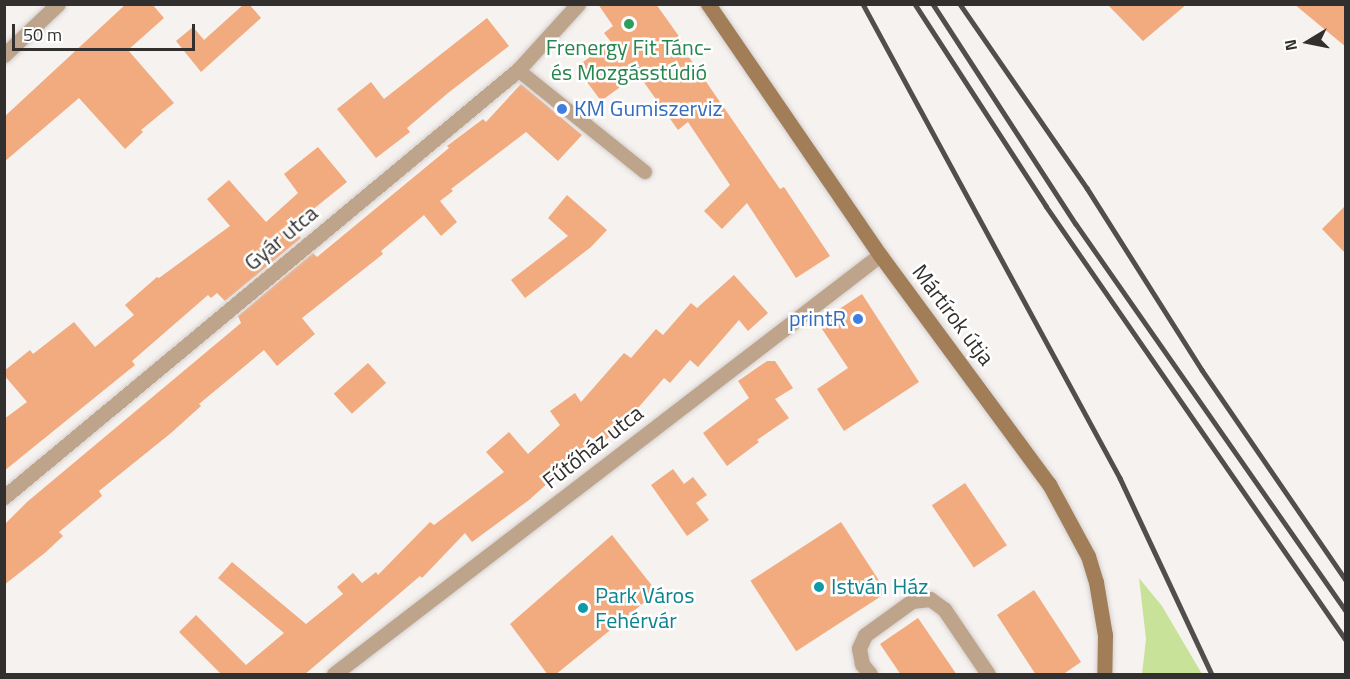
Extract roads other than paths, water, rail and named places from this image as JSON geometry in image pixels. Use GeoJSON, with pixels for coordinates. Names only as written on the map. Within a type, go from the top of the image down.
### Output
{"type":"FeatureCollection","features":[{"type":"Feature","properties":{"kind":"street"},"geometry":{"type":"LineString","coordinates":[[4,55],[58,4]]}},
{"type":"Feature","properties":{"kind":"street","name":"Gyár utca"},"geometry":{"type":"LineString","coordinates":[[4,497],[518,70],[578,4]]}},
{"type":"Feature","properties":{"kind":"street","name":"Mártírok útja"},"geometry":{"type":"LineString","coordinates":[[708,4],[880,255],[1043,475],[1068,517],[1088,556],[1102,607],[1105,635],[1104,675]]}},
{"type":"Feature","properties":{"kind":"street","name":"Fűtőház utca"},"geometry":{"type":"LineString","coordinates":[[334,675],[880,255]]}},
{"type":"Feature","properties":{"kind":"street"},"geometry":{"type":"LineString","coordinates":[[870,675],[862,664],[860,648],[866,635],[912,601],[930,599],[944,609],[988,675]]}},
{"type":"Feature","properties":{"kind":"lane"},"geometry":{"type":"LineString","coordinates":[[518,70],[645,172]]}},
{"type":"Feature","properties":{"kind":"railway"},"geometry":{"type":"LineString","coordinates":[[863,4],[1120,478],[1212,674]]}},
{"type":"Feature","properties":{"kind":"railway"},"geometry":{"type":"LineString","coordinates":[[915,4],[1046,206],[1346,640]]}},
{"type":"Feature","properties":{"kind":"railway"},"geometry":{"type":"LineString","coordinates":[[933,4],[1076,224],[1346,611]]}},
{"type":"Feature","properties":{"kind":"railway"},"geometry":{"type":"LineString","coordinates":[[960,4],[1087,188],[1202,370],[1346,580]]}},
{"type":"Feature","properties":{"kind":"place","name":"Frenergy Fit Tánc- és Mozgásstúdió"},"geometry":{"type":"Point","coordinates":[629,24]}},
{"type":"Feature","properties":{"kind":"place","name":"KM Gumiszerviz"},"geometry":{"type":"Point","coordinates":[562,109]}},
{"type":"Feature","properties":{"kind":"place","name":"printR"},"geometry":{"type":"Point","coordinates":[858,319]}},
{"type":"Feature","properties":{"kind":"place","name":"István Ház"},"geometry":{"type":"Point","coordinates":[819,587]}},
{"type":"Feature","properties":{"kind":"place","name":"Park Város Fehérvár"},"geometry":{"type":"Point","coordinates":[583,608]}}]}
